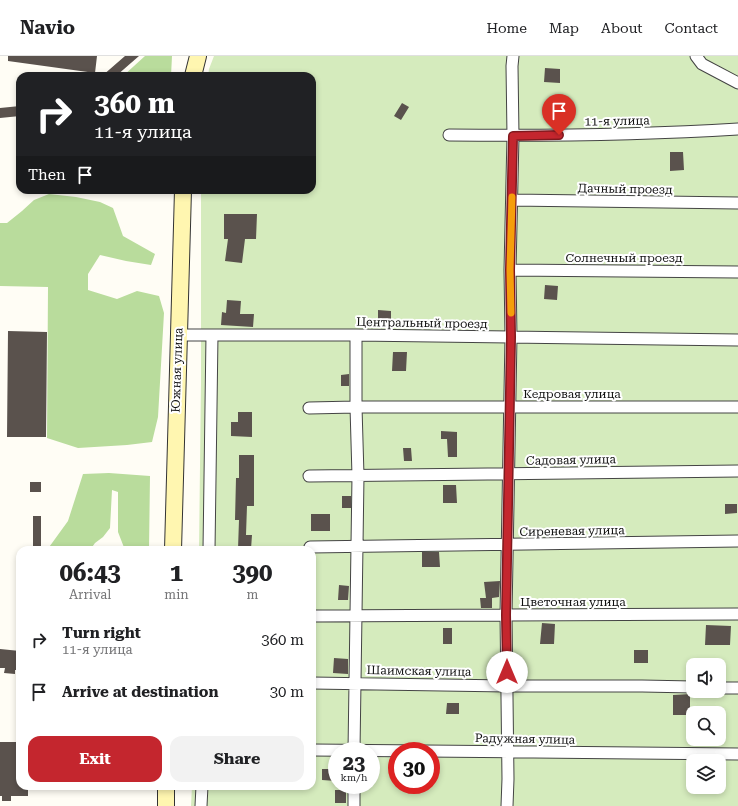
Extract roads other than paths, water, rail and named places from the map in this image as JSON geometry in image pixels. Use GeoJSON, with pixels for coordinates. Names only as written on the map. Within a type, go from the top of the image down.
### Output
{"type":"FeatureCollection","features":[{"type":"Feature","properties":{"kind":"main road"},"geometry":{"type":"LineString","coordinates":[[194,72],[198,56]]}},
{"type":"Feature","properties":{"kind":"main road","name":"Южная улица"},"geometry":{"type":"LineString","coordinates":[[173,546],[183,194]]}},
{"type":"Feature","properties":{"kind":"main road"},"geometry":{"type":"LineString","coordinates":[[166,790],[166,806]]}},
{"type":"Feature","properties":{"kind":"street"},"geometry":{"type":"LineString","coordinates":[[507,806],[508,751],[506,615],[511,337],[510,270],[513,56]]}},
{"type":"Feature","properties":{"kind":"street"},"geometry":{"type":"LineString","coordinates":[[696,56],[702,64],[738,83]]}},
{"type":"Feature","properties":{"kind":"street","name":"11-я улица"},"geometry":{"type":"LineString","coordinates":[[449,135],[513,136],[682,133],[738,129]]}},
{"type":"Feature","properties":{"kind":"street","name":"Дачный проезд"},"geometry":{"type":"LineString","coordinates":[[512,200],[738,203]]}},
{"type":"Feature","properties":{"kind":"street","name":"Солнечный проезд"},"geometry":{"type":"LineString","coordinates":[[510,270],[738,272]]}},
{"type":"Feature","properties":{"kind":"street","name":"Центральный проезд"},"geometry":{"type":"LineString","coordinates":[[178,335],[356,335],[738,340]]}},
{"type":"Feature","properties":{"kind":"street"},"geometry":{"type":"LineString","coordinates":[[209,546],[212,335]]}},
{"type":"Feature","properties":{"kind":"street"},"geometry":{"type":"LineString","coordinates":[[354,742],[358,476],[356,335]]}},
{"type":"Feature","properties":{"kind":"street","name":"Кедровая улица"},"geometry":{"type":"LineString","coordinates":[[309,408],[738,407]]}},
{"type":"Feature","properties":{"kind":"street","name":"Садовая улица"},"geometry":{"type":"LineString","coordinates":[[309,476],[738,471]]}},
{"type":"Feature","properties":{"kind":"street","name":"Сиреневая улица"},"geometry":{"type":"LineString","coordinates":[[316,547],[738,541]]}},
{"type":"Feature","properties":{"kind":"street","name":"Цветочная улица"},"geometry":{"type":"LineString","coordinates":[[316,616],[738,614]]}},
{"type":"Feature","properties":{"kind":"street","name":"Шаимская улица"},"geometry":{"type":"LineString","coordinates":[[316,683],[686,687]]}},
{"type":"Feature","properties":{"kind":"street"},"geometry":{"type":"LineString","coordinates":[[726,688],[738,688]]}},
{"type":"Feature","properties":{"kind":"street","name":"Радужная улица"},"geometry":{"type":"LineString","coordinates":[[316,750],[328,750]]}},
{"type":"Feature","properties":{"kind":"street","name":"Радужная улица"},"geometry":{"type":"LineString","coordinates":[[380,751],[738,754]]}},
{"type":"Feature","properties":{"kind":"street"},"geometry":{"type":"LineString","coordinates":[[201,806],[202,790]]}},
{"type":"Feature","properties":{"kind":"street"},"geometry":{"type":"LineString","coordinates":[[354,794],[354,806]]}}]}
